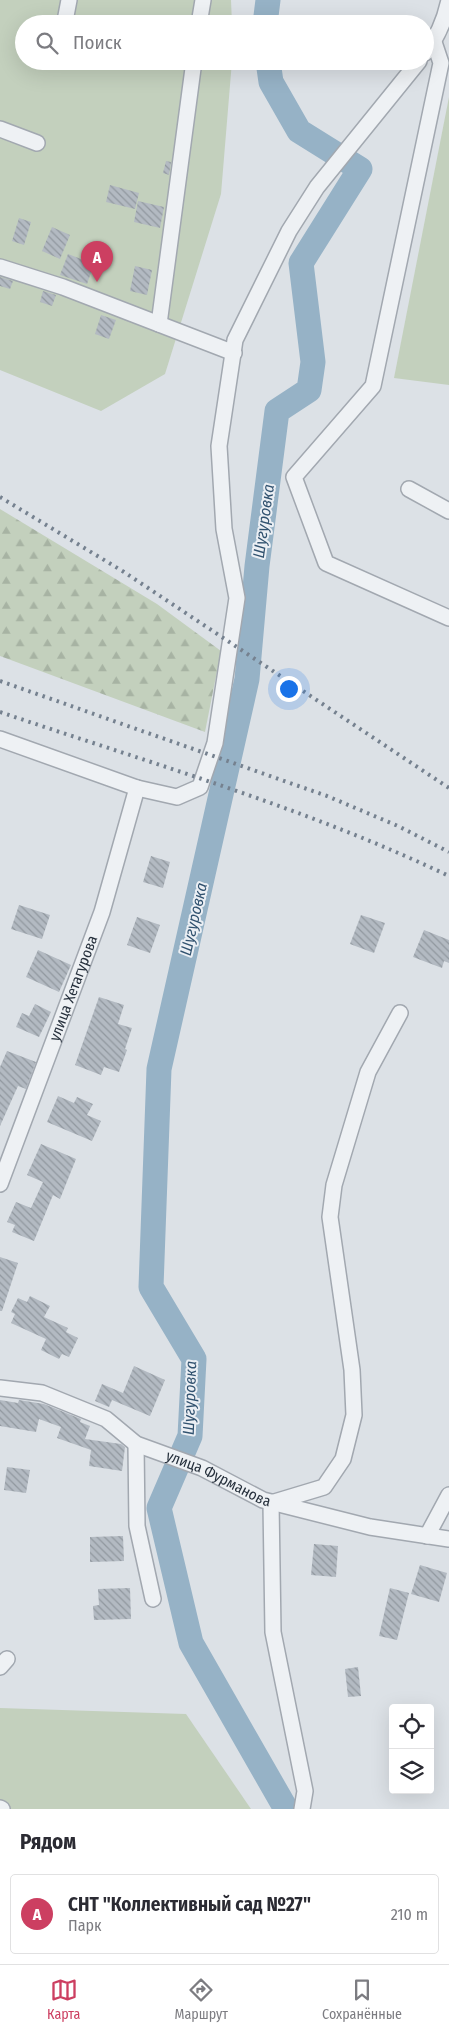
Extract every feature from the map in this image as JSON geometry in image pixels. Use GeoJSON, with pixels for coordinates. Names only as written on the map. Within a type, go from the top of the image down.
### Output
{"type":"FeatureCollection","features":[{"type":"Feature","properties":{"kind":"street"},"geometry":{"type":"LineString","coordinates":[[65,15],[69,0]]}},
{"type":"Feature","properties":{"kind":"street"},"geometry":{"type":"LineString","coordinates":[[200,15],[203,0]]}},
{"type":"Feature","properties":{"kind":"street"},"geometry":{"type":"LineString","coordinates":[[434,39],[446,12],[449,0]]}},
{"type":"Feature","properties":{"kind":"street"},"geometry":{"type":"LineString","coordinates":[[434,53],[441,63],[373,386],[294,477],[326,563],[449,618]]}},
{"type":"Feature","properties":{"kind":"street"},"geometry":{"type":"LineString","coordinates":[[159,324],[193,70]]}},
{"type":"Feature","properties":{"kind":"street"},"geometry":{"type":"LineString","coordinates":[[0,740],[137,788],[177,797],[200,787],[215,743],[237,598],[224,529],[219,446],[236,340],[289,231],[317,187],[412,70]]}},
{"type":"Feature","properties":{"kind":"street"},"geometry":{"type":"LineString","coordinates":[[0,129],[37,143]]}},
{"type":"Feature","properties":{"kind":"street"},"geometry":{"type":"LineString","coordinates":[[0,266],[63,287],[234,353]]}},
{"type":"Feature","properties":{"kind":"street"},"geometry":{"type":"LineString","coordinates":[[409,489],[449,512]]}},
{"type":"Feature","properties":{"kind":"street","name":"улица Хетагурова"},"geometry":{"type":"LineString","coordinates":[[0,1184],[102,912],[137,788]]}},
{"type":"Feature","properties":{"kind":"street"},"geometry":{"type":"LineString","coordinates":[[302,1809],[305,1790],[273,1632],[271,1503],[324,1487],[343,1459],[354,1415],[352,1370],[330,1217],[334,1185],[368,1072],[400,1013]]}},
{"type":"Feature","properties":{"kind":"street","name":"улица Фурманова"},"geometry":{"type":"LineString","coordinates":[[0,1388],[42,1393],[106,1419],[136,1444],[202,1468],[238,1488],[271,1503],[370,1527],[449,1539]]}},
{"type":"Feature","properties":{"kind":"street"},"geometry":{"type":"LineString","coordinates":[[136,1444],[137,1526],[153,1599]]}},
{"type":"Feature","properties":{"kind":"street"},"geometry":{"type":"LineString","coordinates":[[427,1536],[449,1495]]}},
{"type":"Feature","properties":{"kind":"green space"},"geometry":{"type":"Polygon","coordinates":[[[0,0],[231,0],[232,15],[15,15],[15,70],[231,70],[221,194],[165,374],[101,411],[0,370],[0,0]]]}},
{"type":"Feature","properties":{"kind":"green space"},"geometry":{"type":"Polygon","coordinates":[[[449,97],[449,385],[394,378],[449,97]]]}},
{"type":"Feature","properties":{"kind":"green space"},"geometry":{"type":"Polygon","coordinates":[[[0,509],[157,604],[221,651],[205,732],[0,656],[0,509]]]}},
{"type":"Feature","properties":{"kind":"green space"},"geometry":{"type":"Polygon","coordinates":[[[0,1708],[186,1714],[251,1809],[0,1809],[0,1708]]]}},
{"type":"Feature","properties":{"kind":"building"},"geometry":{"type":"Polygon","coordinates":[[[166,161],[171,162],[169,175],[163,173],[166,161]]]}},
{"type":"Feature","properties":{"kind":"building"},"geometry":{"type":"Polygon","coordinates":[[[110,185],[139,193],[135,209],[106,202],[110,185]]]}},
{"type":"Feature","properties":{"kind":"building"},"geometry":{"type":"Polygon","coordinates":[[[138,201],[164,207],[160,228],[134,222],[138,201]]]}},
{"type":"Feature","properties":{"kind":"building"},"geometry":{"type":"Polygon","coordinates":[[[19,218],[31,222],[24,245],[12,241],[19,218]]]}},
{"type":"Feature","properties":{"kind":"building"},"geometry":{"type":"Polygon","coordinates":[[[52,227],[70,235],[60,259],[42,251],[52,227]]]}},
{"type":"Feature","properties":{"kind":"building"},"geometry":{"type":"Polygon","coordinates":[[[68,254],[94,264],[87,284],[60,275],[68,254]]]}},
{"type":"Feature","properties":{"kind":"building"},"geometry":{"type":"Polygon","coordinates":[[[135,266],[152,270],[147,295],[130,291],[135,266]]]}},
{"type":"Feature","properties":{"kind":"building"},"geometry":{"type":"Polygon","coordinates":[[[0,277],[13,281],[10,289],[0,286],[0,277]]]}},
{"type":"Feature","properties":{"kind":"building"},"geometry":{"type":"Polygon","coordinates":[[[43,291],[56,295],[52,306],[40,302],[43,291]]]}},
{"type":"Feature","properties":{"kind":"building"},"geometry":{"type":"Polygon","coordinates":[[[101,315],[116,320],[109,339],[95,334],[101,315]]]}},
{"type":"Feature","properties":{"kind":"building"},"geometry":{"type":"Polygon","coordinates":[[[151,856],[170,862],[163,888],[143,882],[151,856]]]}},
{"type":"Feature","properties":{"kind":"building"},"geometry":{"type":"Polygon","coordinates":[[[19,905],[50,915],[42,939],[11,929],[19,905]]]}},
{"type":"Feature","properties":{"kind":"building"},"geometry":{"type":"Polygon","coordinates":[[[361,915],[385,923],[374,953],[350,944],[361,915]]]}},
{"type":"Feature","properties":{"kind":"building"},"geometry":{"type":"Polygon","coordinates":[[[137,917],[160,925],[150,953],[127,945],[137,917]]]}},
{"type":"Feature","properties":{"kind":"building"},"geometry":{"type":"Polygon","coordinates":[[[424,930],[449,940],[449,963],[444,961],[442,968],[413,957],[424,930]]]}},
{"type":"Feature","properties":{"kind":"building"},"geometry":{"type":"Polygon","coordinates":[[[38,950],[71,965],[59,992],[26,977],[38,950]]]}},
{"type":"Feature","properties":{"kind":"building"},"geometry":{"type":"Polygon","coordinates":[[[99,997],[124,1005],[118,1024],[132,1028],[119,1072],[104,1067],[101,1075],[75,1065],[99,997]]]}},
{"type":"Feature","properties":{"kind":"building"},"geometry":{"type":"Polygon","coordinates":[[[35,1004],[51,1012],[39,1037],[16,1027],[22,1013],[29,1016],[35,1004]]]}},
{"type":"Feature","properties":{"kind":"building"},"geometry":{"type":"Polygon","coordinates":[[[7,1051],[36,1062],[26,1089],[18,1086],[0,1126],[0,1067],[7,1051]]]}},
{"type":"Feature","properties":{"kind":"building"},"geometry":{"type":"Polygon","coordinates":[[[58,1096],[74,1103],[77,1097],[93,1104],[87,1115],[101,1121],[92,1141],[47,1122],[58,1096]]]}},
{"type":"Feature","properties":{"kind":"building"},"geometry":{"type":"Polygon","coordinates":[[[41,1144],[76,1159],[60,1199],[53,1195],[34,1241],[12,1232],[15,1225],[7,1222],[16,1202],[31,1208],[43,1182],[27,1175],[41,1144]]]}},
{"type":"Feature","properties":{"kind":"building"},"geometry":{"type":"Polygon","coordinates":[[[0,1257],[18,1263],[2,1311],[0,1311],[0,1257]]]}},
{"type":"Feature","properties":{"kind":"building"},"geometry":{"type":"Polygon","coordinates":[[[30,1296],[50,1306],[44,1317],[68,1328],[66,1332],[78,1338],[69,1357],[62,1354],[59,1359],[41,1350],[46,1339],[11,1323],[15,1314],[11,1312],[18,1298],[27,1302],[30,1296]]]}},
{"type":"Feature","properties":{"kind":"building"},"geometry":{"type":"Polygon","coordinates":[[[134,1366],[165,1380],[150,1416],[112,1400],[109,1407],[95,1401],[102,1384],[123,1393],[134,1366]]]}},
{"type":"Feature","properties":{"kind":"building"},"geometry":{"type":"Polygon","coordinates":[[[0,1400],[18,1403],[19,1400],[44,1404],[81,1419],[80,1422],[90,1426],[85,1439],[121,1444],[125,1447],[122,1471],[89,1466],[91,1450],[57,1438],[61,1427],[39,1419],[36,1432],[0,1426],[0,1400]]]}},
{"type":"Feature","properties":{"kind":"building"},"geometry":{"type":"Polygon","coordinates":[[[7,1467],[30,1470],[26,1493],[4,1490],[7,1467]]]}},
{"type":"Feature","properties":{"kind":"building"},"geometry":{"type":"Polygon","coordinates":[[[123,1536],[124,1561],[90,1562],[90,1537],[123,1536]]]}},
{"type":"Feature","properties":{"kind":"building"},"geometry":{"type":"Polygon","coordinates":[[[314,1544],[338,1546],[336,1577],[311,1575],[314,1544]]]}},
{"type":"Feature","properties":{"kind":"building"},"geometry":{"type":"Polygon","coordinates":[[[420,1565],[447,1573],[439,1602],[411,1594],[420,1565]]]}},
{"type":"Feature","properties":{"kind":"building"},"geometry":{"type":"Polygon","coordinates":[[[130,1588],[131,1619],[94,1620],[93,1606],[99,1605],[98,1589],[130,1588]]]}},
{"type":"Feature","properties":{"kind":"building"},"geometry":{"type":"Polygon","coordinates":[[[390,1588],[409,1593],[397,1640],[379,1636],[390,1588]]]}},
{"type":"Feature","properties":{"kind":"building"},"geometry":{"type":"Polygon","coordinates":[[[358,1667],[361,1696],[348,1697],[345,1669],[358,1667]]]}},
{"type":"Feature","properties":{"kind":"waterway","name":"Шугуровка"},"geometry":{"type":"LineString","coordinates":[[266,15],[268,0]]}},
{"type":"Feature","properties":{"kind":"waterway","name":"Шугуровка"},"geometry":{"type":"LineString","coordinates":[[269,70],[271,82],[299,131],[360,169],[301,263],[313,362],[309,390],[277,411],[257,566],[247,679],[159,1069],[151,1287],[194,1359],[190,1436],[159,1508],[191,1643],[286,1809]]}},
{"type":"Feature","properties":{"kind":"railway"},"geometry":{"type":"LineString","coordinates":[[0,497],[124,572],[449,788]]}},
{"type":"Feature","properties":{"kind":"railway"},"geometry":{"type":"LineString","coordinates":[[0,681],[327,796],[398,826],[449,852]]}},
{"type":"Feature","properties":{"kind":"railway"},"geometry":{"type":"LineString","coordinates":[[0,712],[284,808],[340,829],[449,876]]}},
{"type":"Feature","properties":{"kind":"place","name":"СНТ \"Коллективный сад №27\""},"geometry":{"type":"Point","coordinates":[97,282]}}]}
